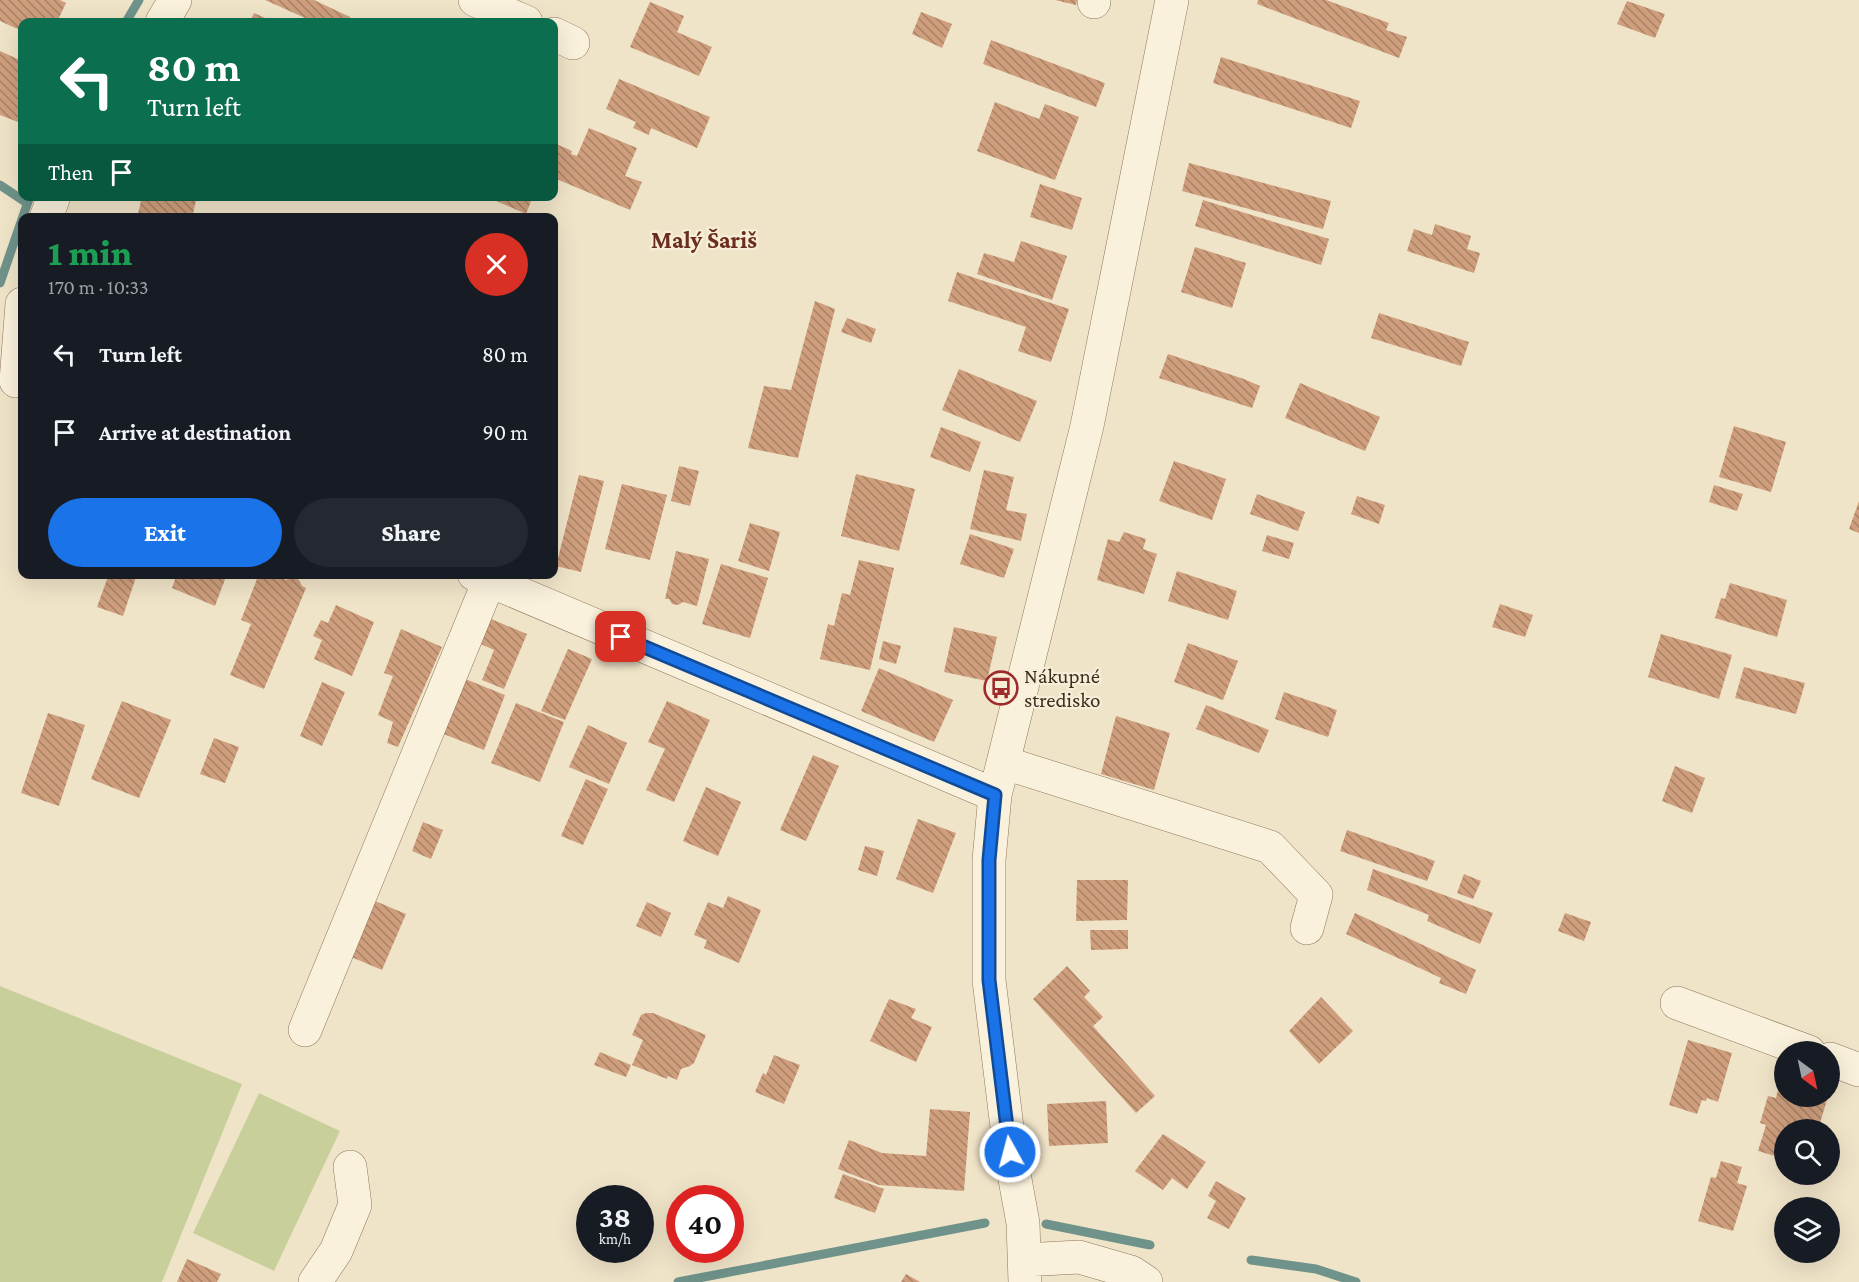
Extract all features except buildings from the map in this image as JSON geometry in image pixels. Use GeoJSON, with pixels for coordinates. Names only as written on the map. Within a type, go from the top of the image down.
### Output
{"type":"FeatureCollection","features":[{"type":"Feature","properties":{"kind":"street"},"geometry":{"type":"LineString","coordinates":[[164,18],[175,0]]}},
{"type":"Feature","properties":{"kind":"street"},"geometry":{"type":"LineString","coordinates":[[474,0],[517,18]]}},
{"type":"Feature","properties":{"kind":"street"},"geometry":{"type":"LineString","coordinates":[[1146,1282],[1131,1272],[1080,1257],[1024,1271],[1023,1223],[1010,1152],[989,980],[989,860],[995,795],[1005,763],[1087,426],[1172,0]]}},
{"type":"Feature","properties":{"kind":"street"},"geometry":{"type":"LineString","coordinates":[[13,380],[18,338]]}},
{"type":"Feature","properties":{"kind":"street"},"geometry":{"type":"LineString","coordinates":[[305,1030],[482,579]]}},
{"type":"Feature","properties":{"kind":"street"},"geometry":{"type":"LineString","coordinates":[[484,579],[995,795]]}},
{"type":"Feature","properties":{"kind":"street"},"geometry":{"type":"LineString","coordinates":[[1005,763],[1270,847],[1316,896],[1307,928]]}},
{"type":"Feature","properties":{"kind":"street"},"geometry":{"type":"LineString","coordinates":[[1677,1003],[1779,1041]]}},
{"type":"Feature","properties":{"kind":"street"},"geometry":{"type":"LineString","coordinates":[[1840,1063],[1859,1070]]}},
{"type":"Feature","properties":{"kind":"street"},"geometry":{"type":"LineString","coordinates":[[315,1282],[336,1251],[355,1205],[350,1167]]}},
{"type":"Feature","properties":{"kind":"green space"},"geometry":{"type":"Polygon","coordinates":[[[0,986],[242,1084],[162,1282],[0,1282],[0,986]]]}},
{"type":"Feature","properties":{"kind":"green space"},"geometry":{"type":"Polygon","coordinates":[[[259,1093],[340,1131],[274,1271],[193,1233],[259,1093]]]}},
{"type":"Feature","properties":{"kind":"waterway"},"geometry":{"type":"LineString","coordinates":[[128,18],[139,0]]}},
{"type":"Feature","properties":{"kind":"waterway"},"geometry":{"type":"LineString","coordinates":[[0,185],[18,197]]}},
{"type":"Feature","properties":{"kind":"waterway"},"geometry":{"type":"LineString","coordinates":[[24,213],[28,201]]}},
{"type":"Feature","properties":{"kind":"waterway"},"geometry":{"type":"LineString","coordinates":[[0,283],[18,231]]}},
{"type":"Feature","properties":{"kind":"waterway"},"geometry":{"type":"LineString","coordinates":[[678,1282],[985,1223]]}},
{"type":"Feature","properties":{"kind":"waterway"},"geometry":{"type":"LineString","coordinates":[[1046,1224],[1150,1245]]}},
{"type":"Feature","properties":{"kind":"waterway"},"geometry":{"type":"LineString","coordinates":[[1251,1260],[1316,1269],[1356,1282]]}},
{"type":"Feature","properties":{"kind":"place","name":"Nákupné stredisko"},"geometry":{"type":"Point","coordinates":[1001,688]}},
{"type":"Feature","properties":{"kind":"district","name":"Malý Šariš"},"geometry":{"type":"Point","coordinates":[704,239]}},
{"type":"Feature","properties":{"kind":"route"},"geometry":{"type":"LineString","coordinates":[[621,637],[995,795],[989,860],[989,980],[1010,1152]]}}]}
